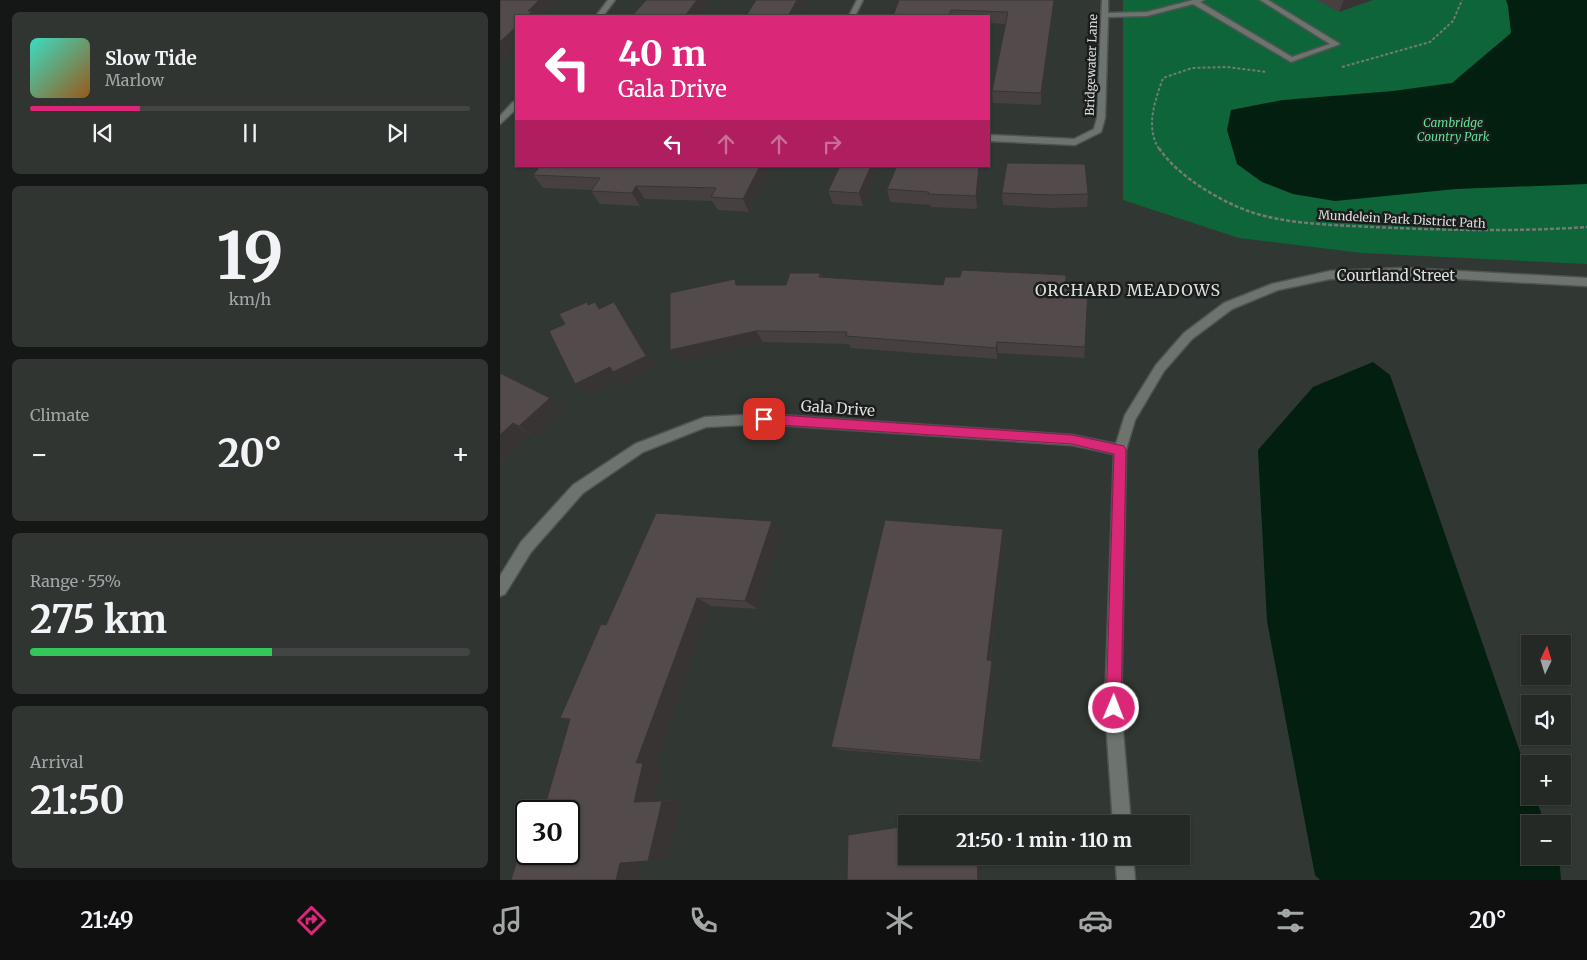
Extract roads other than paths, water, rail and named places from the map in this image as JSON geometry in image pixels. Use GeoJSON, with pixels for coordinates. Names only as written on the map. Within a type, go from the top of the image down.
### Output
{"type":"FeatureCollection","features":[{"type":"Feature","properties":{"kind":"street"},"geometry":{"type":"LineString","coordinates":[[600,15],[612,0]]}},
{"type":"Feature","properties":{"kind":"street"},"geometry":{"type":"LineString","coordinates":[[852,15],[860,0]]}},
{"type":"Feature","properties":{"kind":"street","name":"Bridgewater Lane"},"geometry":{"type":"LineString","coordinates":[[990,138],[1075,142],[1098,130],[1101,118],[1105,0]]}},
{"type":"Feature","properties":{"kind":"street"},"geometry":{"type":"LineString","coordinates":[[1104,15],[1147,14],[1198,1],[1291,60],[1336,44],[1263,0]]}},
{"type":"Feature","properties":{"kind":"street"},"geometry":{"type":"LineString","coordinates":[[501,119],[515,105]]}},
{"type":"Feature","properties":{"kind":"street"},"geometry":{"type":"LineString","coordinates":[[501,119],[515,118]]}},
{"type":"Feature","properties":{"kind":"street","name":"Courtland Street"},"geometry":{"type":"LineString","coordinates":[[1121,815],[1114,708],[1120,450],[1134,410],[1160,368],[1188,336],[1228,306],[1276,287],[1330,275],[1406,272],[1587,282]]}},
{"type":"Feature","properties":{"kind":"street","name":"Gala Drive"},"geometry":{"type":"LineString","coordinates":[[500,589],[526,547],[578,489],[639,448],[705,422],[764,419],[1052,438],[1072,440],[1120,450]]}},
{"type":"Feature","properties":{"kind":"street"},"geometry":{"type":"LineString","coordinates":[[1125,865],[1126,880]]}},
{"type":"Feature","properties":{"kind":"district","name":"ORCHARD MEADOWS"},"geometry":{"type":"Point","coordinates":[1128,290]}},
{"type":"Feature","properties":{"kind":"park label","name":"Cambridge Country Park"},"geometry":{"type":"Point","coordinates":[1453,129]}}]}
